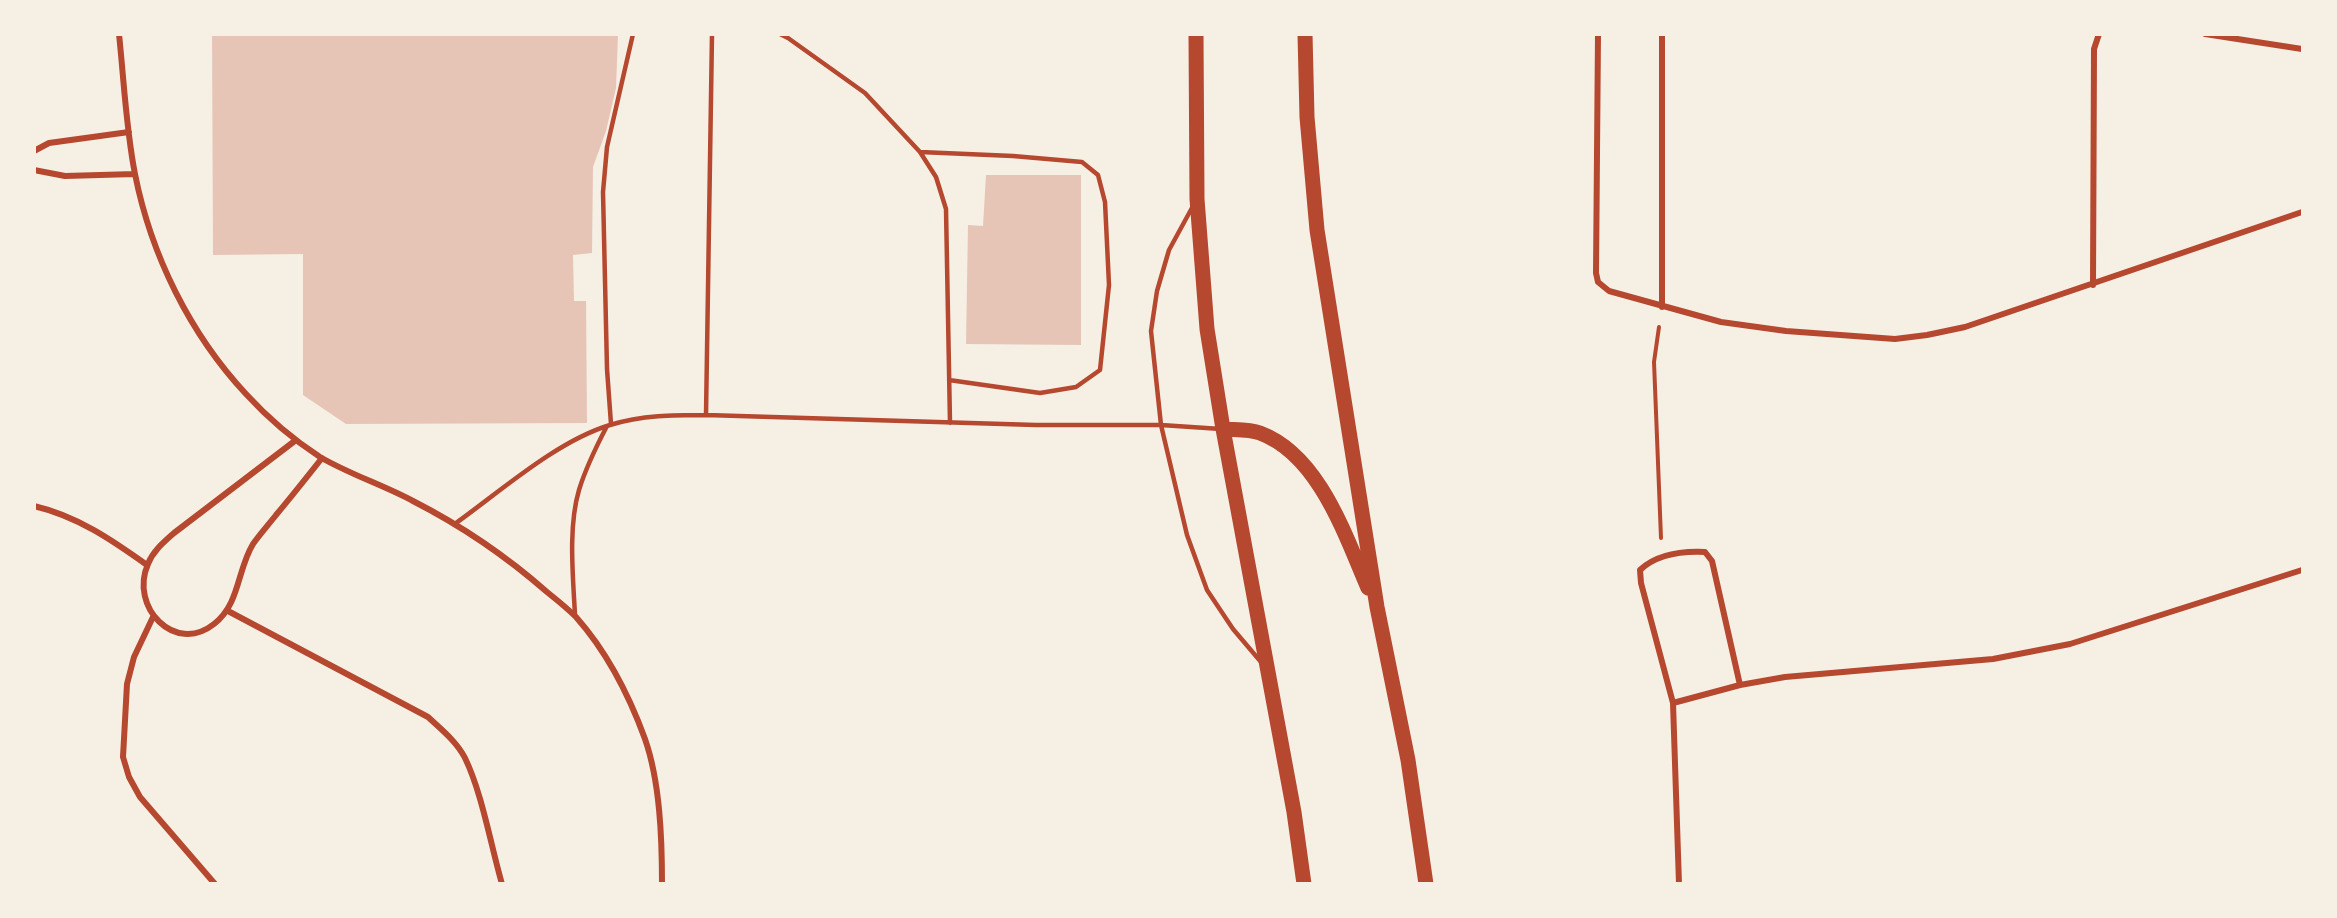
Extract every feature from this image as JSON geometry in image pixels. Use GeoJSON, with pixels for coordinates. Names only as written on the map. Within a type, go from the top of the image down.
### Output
{"type":"FeatureCollection","features":[{"type":"Feature","properties":{"kind":"main road"},"geometry":{"type":"LineString","coordinates":[[1196,34],[1197,199],[1208,329],[1223,429],[1294,812],[1304,884]]}},
{"type":"Feature","properties":{"kind":"main road"},"geometry":{"type":"LineString","coordinates":[[1305,34],[1307,117],[1317,230],[1377,607],[1408,760],[1426,884]]}},
{"type":"Feature","properties":{"kind":"main road"},"geometry":{"type":"LineString","coordinates":[[1223,429],[1258,432],[1267,436],[1284,444],[1308,469],[1335,514],[1377,607]]}},
{"type":"Feature","properties":{"kind":"street"},"geometry":{"type":"LineString","coordinates":[[119,34],[135,174],[160,261],[187,313],[218,361],[247,396],[296,440],[322,458],[456,523],[520,567],[575,616],[607,657],[627,696],[645,741],[662,838],[662,884]]}},
{"type":"Feature","properties":{"kind":"street"},"geometry":{"type":"LineString","coordinates":[[1598,34],[1596,273],[1598,282],[1610,291],[1721,322],[1786,331],[1895,339],[1927,335],[1965,327],[2302,212]]}},
{"type":"Feature","properties":{"kind":"street"},"geometry":{"type":"LineString","coordinates":[[1662,34],[1662,307]]}},
{"type":"Feature","properties":{"kind":"street"},"geometry":{"type":"LineString","coordinates":[[2093,285],[2094,49],[2099,34]]}},
{"type":"Feature","properties":{"kind":"street"},"geometry":{"type":"LineString","coordinates":[[2205,34],[2302,49]]}},
{"type":"Feature","properties":{"kind":"street"},"geometry":{"type":"LineString","coordinates":[[34,150],[49,143],[129,132]]}},
{"type":"Feature","properties":{"kind":"street"},"geometry":{"type":"LineString","coordinates":[[34,171],[66,176],[135,174]]}},
{"type":"Feature","properties":{"kind":"street"},"geometry":{"type":"LineString","coordinates":[[296,440],[174,533],[157,549],[147,565],[144,579],[145,599],[153,617],[167,628],[181,633],[201,633],[215,624],[228,611],[236,594],[243,565],[254,544],[322,458]]}},
{"type":"Feature","properties":{"kind":"street"},"geometry":{"type":"LineString","coordinates":[[34,506],[57,511],[108,537],[147,565]]}},
{"type":"Feature","properties":{"kind":"street"},"geometry":{"type":"LineString","coordinates":[[1679,884],[1673,703],[1641,583],[1640,570],[1649,561],[1690,552],[1705,552],[1712,561],[1740,684]]}},
{"type":"Feature","properties":{"kind":"street"},"geometry":{"type":"LineString","coordinates":[[1673,703],[1740,684],[1825,672],[1993,659],[2070,644],[2302,570]]}},
{"type":"Feature","properties":{"kind":"street"},"geometry":{"type":"LineString","coordinates":[[228,611],[428,717],[447,735],[464,757],[468,767],[502,884]]}},
{"type":"Feature","properties":{"kind":"street"},"geometry":{"type":"LineString","coordinates":[[153,617],[134,657],[127,684],[123,757],[129,777],[140,797],[215,884]]}},
{"type":"Feature","properties":{"kind":"lane"},"geometry":{"type":"LineString","coordinates":[[575,616],[572,562],[578,493],[589,462],[609,425],[603,192],[607,147],[633,34]]}},
{"type":"Feature","properties":{"kind":"lane"},"geometry":{"type":"LineString","coordinates":[[706,415],[711,34]]}},
{"type":"Feature","properties":{"kind":"lane"},"geometry":{"type":"LineString","coordinates":[[780,34],[865,93],[920,152],[936,177],[946,209],[950,423]]}},
{"type":"Feature","properties":{"kind":"lane"},"geometry":{"type":"LineString","coordinates":[[920,152],[1082,162],[1098,175],[1105,202],[1109,285],[1100,370],[1076,387],[1040,393],[949,380]]}},
{"type":"Feature","properties":{"kind":"lane"},"geometry":{"type":"LineString","coordinates":[[1197,199],[1169,250],[1157,291],[1151,331],[1161,425],[1186,535],[1208,590],[1233,629],[1269,671]]}},
{"type":"Feature","properties":{"kind":"lane"},"geometry":{"type":"LineString","coordinates":[[456,523],[559,449],[609,425],[652,416],[706,415],[950,423],[1161,425],[1223,429]]}},
{"type":"Feature","properties":{"kind":"path"},"geometry":{"type":"LineString","coordinates":[[1661,557],[1654,362],[1662,307]]}},
{"type":"Feature","properties":{"kind":"building"},"geometry":{"type":"Polygon","coordinates":[[[212,34],[618,34],[616,88],[606,131],[593,167],[592,253],[573,255],[574,301],[586,301],[587,423],[346,424],[303,395],[303,254],[213,255],[212,34]]]}},
{"type":"Feature","properties":{"kind":"building"},"geometry":{"type":"Polygon","coordinates":[[[986,175],[1081,175],[1081,345],[966,344],[968,225],[983,226],[986,175]]]}}]}
